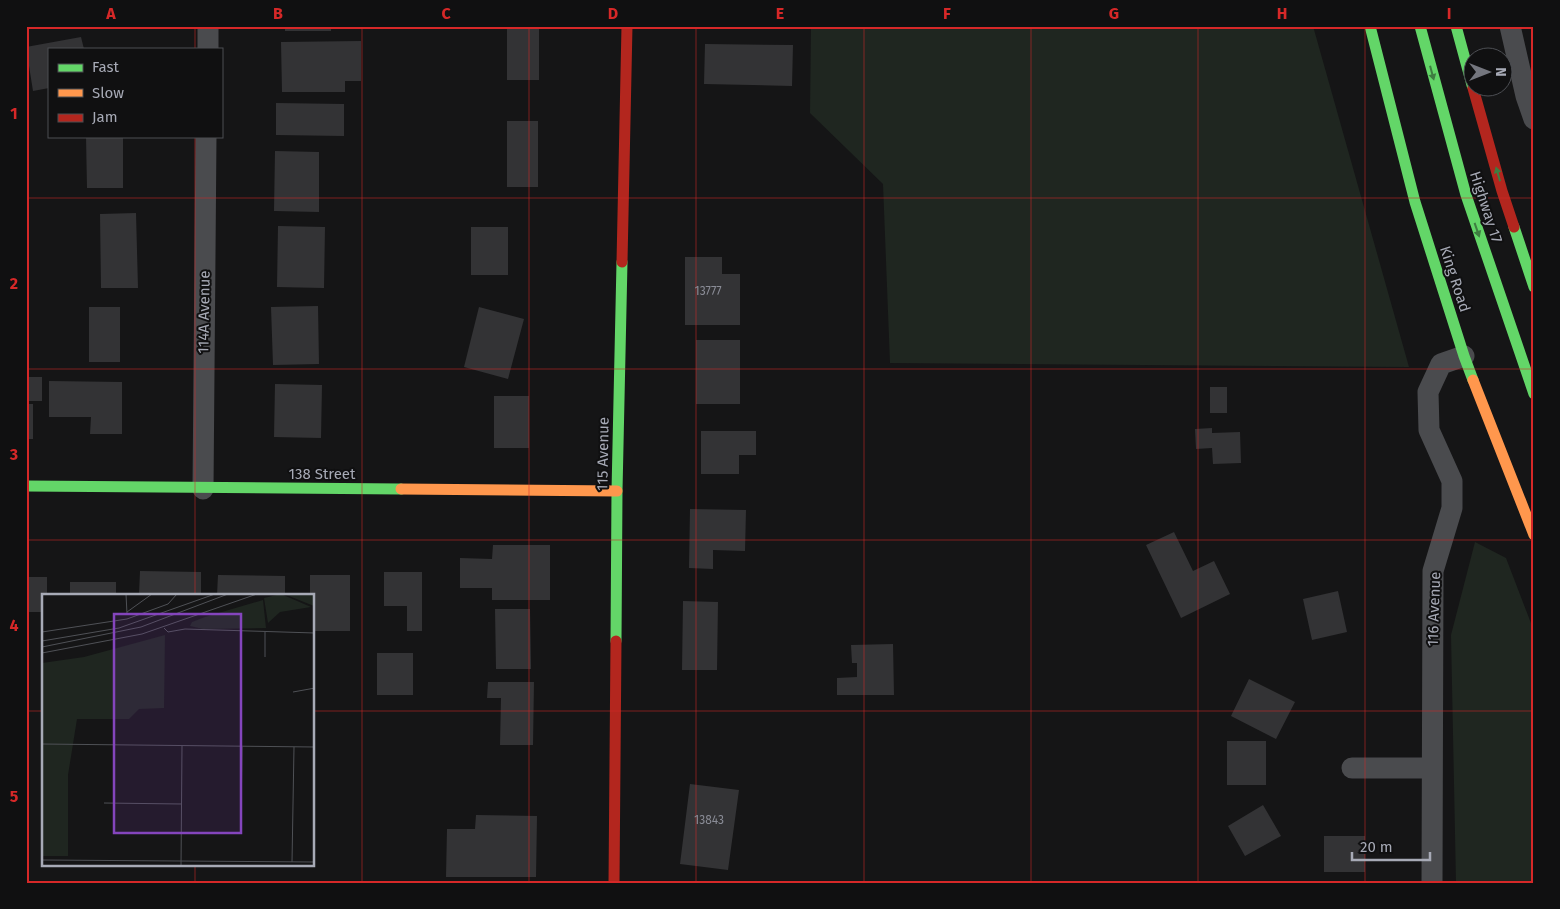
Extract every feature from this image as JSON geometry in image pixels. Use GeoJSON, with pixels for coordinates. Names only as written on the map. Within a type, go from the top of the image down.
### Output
{"type":"FeatureCollection","features":[{"type":"Feature","properties":{"kind":"main road","name":"115 Avenue"},"geometry":{"type":"LineString","coordinates":[[614,883],[617,491],[627,26]]}},
{"type":"Feature","properties":{"kind":"main road","name":"King Road"},"geometry":{"type":"LineString","coordinates":[[1370,26],[1415,202],[1464,356],[1534,535]]}},
{"type":"Feature","properties":{"kind":"main road","name":"Highway 17"},"geometry":{"type":"LineString","coordinates":[[1420,26],[1466,195],[1534,394]]}},
{"type":"Feature","properties":{"kind":"main road","name":"Highway 17"},"geometry":{"type":"LineString","coordinates":[[1456,26],[1462,48]]}},
{"type":"Feature","properties":{"kind":"main road","name":"Highway 17"},"geometry":{"type":"LineString","coordinates":[[1476,98],[1502,191],[1534,287]]}},
{"type":"Feature","properties":{"kind":"main road","name":"138 Street"},"geometry":{"type":"LineString","coordinates":[[26,486],[617,491]]}},
{"type":"Feature","properties":{"kind":"street"},"geometry":{"type":"LineString","coordinates":[[208,26],[208,48]]}},
{"type":"Feature","properties":{"kind":"street"},"geometry":{"type":"LineString","coordinates":[[1510,26],[1526,96],[1534,119]]}},
{"type":"Feature","properties":{"kind":"street","name":"114A Avenue"},"geometry":{"type":"LineString","coordinates":[[203,488],[206,138]]}},
{"type":"Feature","properties":{"kind":"street","name":"116 Avenue"},"geometry":{"type":"LineString","coordinates":[[1432,883],[1433,571],[1452,508],[1452,481],[1429,430],[1428,392],[1442,364],[1464,356]]}},
{"type":"Feature","properties":{"kind":"street"},"geometry":{"type":"LineString","coordinates":[[1352,768],[1432,768]]}},
{"type":"Feature","properties":{"kind":"shaded area"},"geometry":{"type":"Polygon","coordinates":[[[811,26],[1313,26],[1409,367],[890,363],[883,184],[810,113],[811,26]]]}},
{"type":"Feature","properties":{"kind":"shaded area"},"geometry":{"type":"Polygon","coordinates":[[[1475,542],[1506,558],[1534,631],[1534,883],[1456,883],[1451,635],[1475,542]]]}},
{"type":"Feature","properties":{"kind":"building"},"geometry":{"type":"Polygon","coordinates":[[[285,26],[331,26],[331,31],[285,31],[285,26]]]}},
{"type":"Feature","properties":{"kind":"building"},"geometry":{"type":"Polygon","coordinates":[[[507,26],[539,26],[539,80],[507,80],[507,26]]]}},
{"type":"Feature","properties":{"kind":"building"},"geometry":{"type":"Polygon","coordinates":[[[81,37],[84,48],[48,48],[48,88],[33,91],[26,47],[81,37]]]}},
{"type":"Feature","properties":{"kind":"building"},"geometry":{"type":"Polygon","coordinates":[[[361,41],[361,81],[345,81],[345,92],[282,92],[281,42],[361,41]]]}},
{"type":"Feature","properties":{"kind":"building"},"geometry":{"type":"Polygon","coordinates":[[[705,44],[793,45],[792,86],[704,84],[705,44]]]}},
{"type":"Feature","properties":{"kind":"building"},"geometry":{"type":"Polygon","coordinates":[[[276,103],[344,104],[344,136],[276,135],[276,103]]]}},
{"type":"Feature","properties":{"kind":"building"},"geometry":{"type":"Polygon","coordinates":[[[507,121],[538,121],[538,187],[507,187],[507,121]]]}},
{"type":"Feature","properties":{"kind":"building"},"geometry":{"type":"Polygon","coordinates":[[[86,138],[123,138],[123,188],[87,188],[86,138]]]}},
{"type":"Feature","properties":{"kind":"building"},"geometry":{"type":"Polygon","coordinates":[[[275,151],[319,152],[319,212],[274,211],[275,151]]]}},
{"type":"Feature","properties":{"kind":"building"},"geometry":{"type":"Polygon","coordinates":[[[136,213],[138,288],[101,288],[100,214],[136,213]]]}},
{"type":"Feature","properties":{"kind":"building"},"geometry":{"type":"Polygon","coordinates":[[[278,226],[325,227],[324,288],[277,287],[278,226]]]}},
{"type":"Feature","properties":{"kind":"building"},"geometry":{"type":"Polygon","coordinates":[[[471,227],[508,227],[508,275],[471,275],[471,227]]]}},
{"type":"Feature","properties":{"kind":"building"},"geometry":{"type":"Polygon","coordinates":[[[685,257],[722,257],[722,274],[740,274],[740,325],[685,325],[685,257]]]}},
{"type":"Feature","properties":{"kind":"building"},"geometry":{"type":"Polygon","coordinates":[[[318,306],[319,364],[273,365],[271,307],[318,306]]]}},
{"type":"Feature","properties":{"kind":"building"},"geometry":{"type":"Polygon","coordinates":[[[89,307],[120,307],[120,362],[89,362],[89,307]]]}},
{"type":"Feature","properties":{"kind":"building"},"geometry":{"type":"Polygon","coordinates":[[[479,307],[524,319],[508,379],[464,367],[479,307]]]}},
{"type":"Feature","properties":{"kind":"building"},"geometry":{"type":"Polygon","coordinates":[[[696,340],[740,340],[740,404],[696,404],[696,340]]]}},
{"type":"Feature","properties":{"kind":"building"},"geometry":{"type":"Polygon","coordinates":[[[26,377],[42,377],[42,401],[26,401],[26,377]]]}},
{"type":"Feature","properties":{"kind":"building"},"geometry":{"type":"Polygon","coordinates":[[[49,381],[122,382],[122,434],[90,434],[91,417],[49,417],[49,381]]]}},
{"type":"Feature","properties":{"kind":"building"},"geometry":{"type":"Polygon","coordinates":[[[275,384],[322,385],[321,438],[274,437],[275,384]]]}},
{"type":"Feature","properties":{"kind":"building"},"geometry":{"type":"Polygon","coordinates":[[[1210,387],[1227,387],[1227,413],[1210,413],[1210,387]]]}},
{"type":"Feature","properties":{"kind":"building"},"geometry":{"type":"Polygon","coordinates":[[[494,396],[529,396],[529,448],[494,448],[494,396]]]}},
{"type":"Feature","properties":{"kind":"building"},"geometry":{"type":"Polygon","coordinates":[[[26,404],[33,404],[33,439],[26,439],[26,404]]]}},
{"type":"Feature","properties":{"kind":"building"},"geometry":{"type":"Polygon","coordinates":[[[1212,428],[1212,433],[1240,432],[1241,463],[1213,464],[1212,448],[1196,449],[1195,429],[1212,428]]]}},
{"type":"Feature","properties":{"kind":"building"},"geometry":{"type":"Polygon","coordinates":[[[701,431],[756,431],[756,455],[739,455],[739,474],[701,474],[701,431]]]}},
{"type":"Feature","properties":{"kind":"building"},"geometry":{"type":"Polygon","coordinates":[[[690,509],[746,510],[745,551],[713,550],[713,569],[689,568],[690,509]]]}},
{"type":"Feature","properties":{"kind":"building"},"geometry":{"type":"Polygon","coordinates":[[[1174,532],[1193,571],[1214,561],[1230,594],[1181,618],[1146,545],[1174,532]]]}},
{"type":"Feature","properties":{"kind":"building"},"geometry":{"type":"Polygon","coordinates":[[[493,545],[550,545],[550,600],[492,600],[492,588],[460,588],[460,558],[492,559],[493,545]]]}},
{"type":"Feature","properties":{"kind":"building"},"geometry":{"type":"Polygon","coordinates":[[[140,571],[201,572],[201,594],[139,594],[140,571]]]}},
{"type":"Feature","properties":{"kind":"building"},"geometry":{"type":"Polygon","coordinates":[[[384,572],[422,572],[422,631],[407,631],[407,606],[384,606],[384,572]]]}},
{"type":"Feature","properties":{"kind":"building"},"geometry":{"type":"Polygon","coordinates":[[[218,575],[285,576],[285,594],[217,594],[218,575]]]}},
{"type":"Feature","properties":{"kind":"building"},"geometry":{"type":"Polygon","coordinates":[[[310,575],[350,575],[350,631],[315,631],[315,594],[310,594],[310,575]]]}},
{"type":"Feature","properties":{"kind":"building"},"geometry":{"type":"Polygon","coordinates":[[[26,577],[47,577],[47,594],[42,594],[42,612],[29,612],[29,627],[26,627],[26,577]]]}},
{"type":"Feature","properties":{"kind":"building"},"geometry":{"type":"Polygon","coordinates":[[[70,582],[116,582],[116,594],[70,594],[70,582]]]}},
{"type":"Feature","properties":{"kind":"building"},"geometry":{"type":"Polygon","coordinates":[[[1338,591],[1347,632],[1312,640],[1303,599],[1338,591]]]}},
{"type":"Feature","properties":{"kind":"building"},"geometry":{"type":"Polygon","coordinates":[[[683,601],[718,602],[717,670],[682,670],[683,601]]]}},
{"type":"Feature","properties":{"kind":"building"},"geometry":{"type":"Polygon","coordinates":[[[495,609],[530,609],[531,669],[496,669],[495,609]]]}},
{"type":"Feature","properties":{"kind":"building"},"geometry":{"type":"Polygon","coordinates":[[[893,644],[894,695],[837,695],[837,678],[857,677],[857,663],[852,663],[851,645],[893,644]]]}},
{"type":"Feature","properties":{"kind":"building"},"geometry":{"type":"Polygon","coordinates":[[[377,653],[413,653],[413,695],[377,695],[377,653]]]}},
{"type":"Feature","properties":{"kind":"building"},"geometry":{"type":"Polygon","coordinates":[[[1249,679],[1295,702],[1276,739],[1231,716],[1249,679]]]}},
{"type":"Feature","properties":{"kind":"building"},"geometry":{"type":"Polygon","coordinates":[[[488,682],[534,682],[533,745],[500,745],[501,698],[487,698],[488,682]]]}},
{"type":"Feature","properties":{"kind":"building"},"geometry":{"type":"Polygon","coordinates":[[[1227,741],[1266,741],[1266,785],[1227,785],[1227,741]]]}},
{"type":"Feature","properties":{"kind":"building"},"geometry":{"type":"Polygon","coordinates":[[[690,784],[739,790],[728,870],[680,864],[690,784]]]}},
{"type":"Feature","properties":{"kind":"building"},"geometry":{"type":"Polygon","coordinates":[[[1263,805],[1281,836],[1245,856],[1228,826],[1263,805]]]}},
{"type":"Feature","properties":{"kind":"building"},"geometry":{"type":"Polygon","coordinates":[[[476,815],[537,816],[536,877],[446,877],[447,829],[475,829],[476,815]]]}},
{"type":"Feature","properties":{"kind":"building"},"geometry":{"type":"Polygon","coordinates":[[[1324,836],[1365,836],[1365,872],[1324,872],[1324,836]]]}},
{"type":"Feature","properties":{"kind":"traffic: fast"},"geometry":{"type":"LineString","coordinates":[[1370,26],[1415,202],[1473,380]]}},
{"type":"Feature","properties":{"kind":"traffic: fast"},"geometry":{"type":"LineString","coordinates":[[1420,26],[1466,195],[1534,394]]}},
{"type":"Feature","properties":{"kind":"traffic: fast"},"geometry":{"type":"LineString","coordinates":[[1456,26],[1462,48]]}},
{"type":"Feature","properties":{"kind":"traffic: fast"},"geometry":{"type":"LineString","coordinates":[[1514,227],[1534,287]]}},
{"type":"Feature","properties":{"kind":"traffic: fast"},"geometry":{"type":"LineString","coordinates":[[616,641],[622,262]]}},
{"type":"Feature","properties":{"kind":"traffic: fast"},"geometry":{"type":"LineString","coordinates":[[26,486],[401,489]]}},
{"type":"Feature","properties":{"kind":"traffic: slow"},"geometry":{"type":"LineString","coordinates":[[1473,380],[1534,535]]}},
{"type":"Feature","properties":{"kind":"traffic: slow"},"geometry":{"type":"LineString","coordinates":[[401,489],[617,491]]}},
{"type":"Feature","properties":{"kind":"traffic: jam"},"geometry":{"type":"LineString","coordinates":[[622,262],[627,26]]}},
{"type":"Feature","properties":{"kind":"traffic: jam"},"geometry":{"type":"LineString","coordinates":[[1476,98],[1514,227]]}},
{"type":"Feature","properties":{"kind":"traffic: jam"},"geometry":{"type":"LineString","coordinates":[[614,883],[616,641]]}}]}
